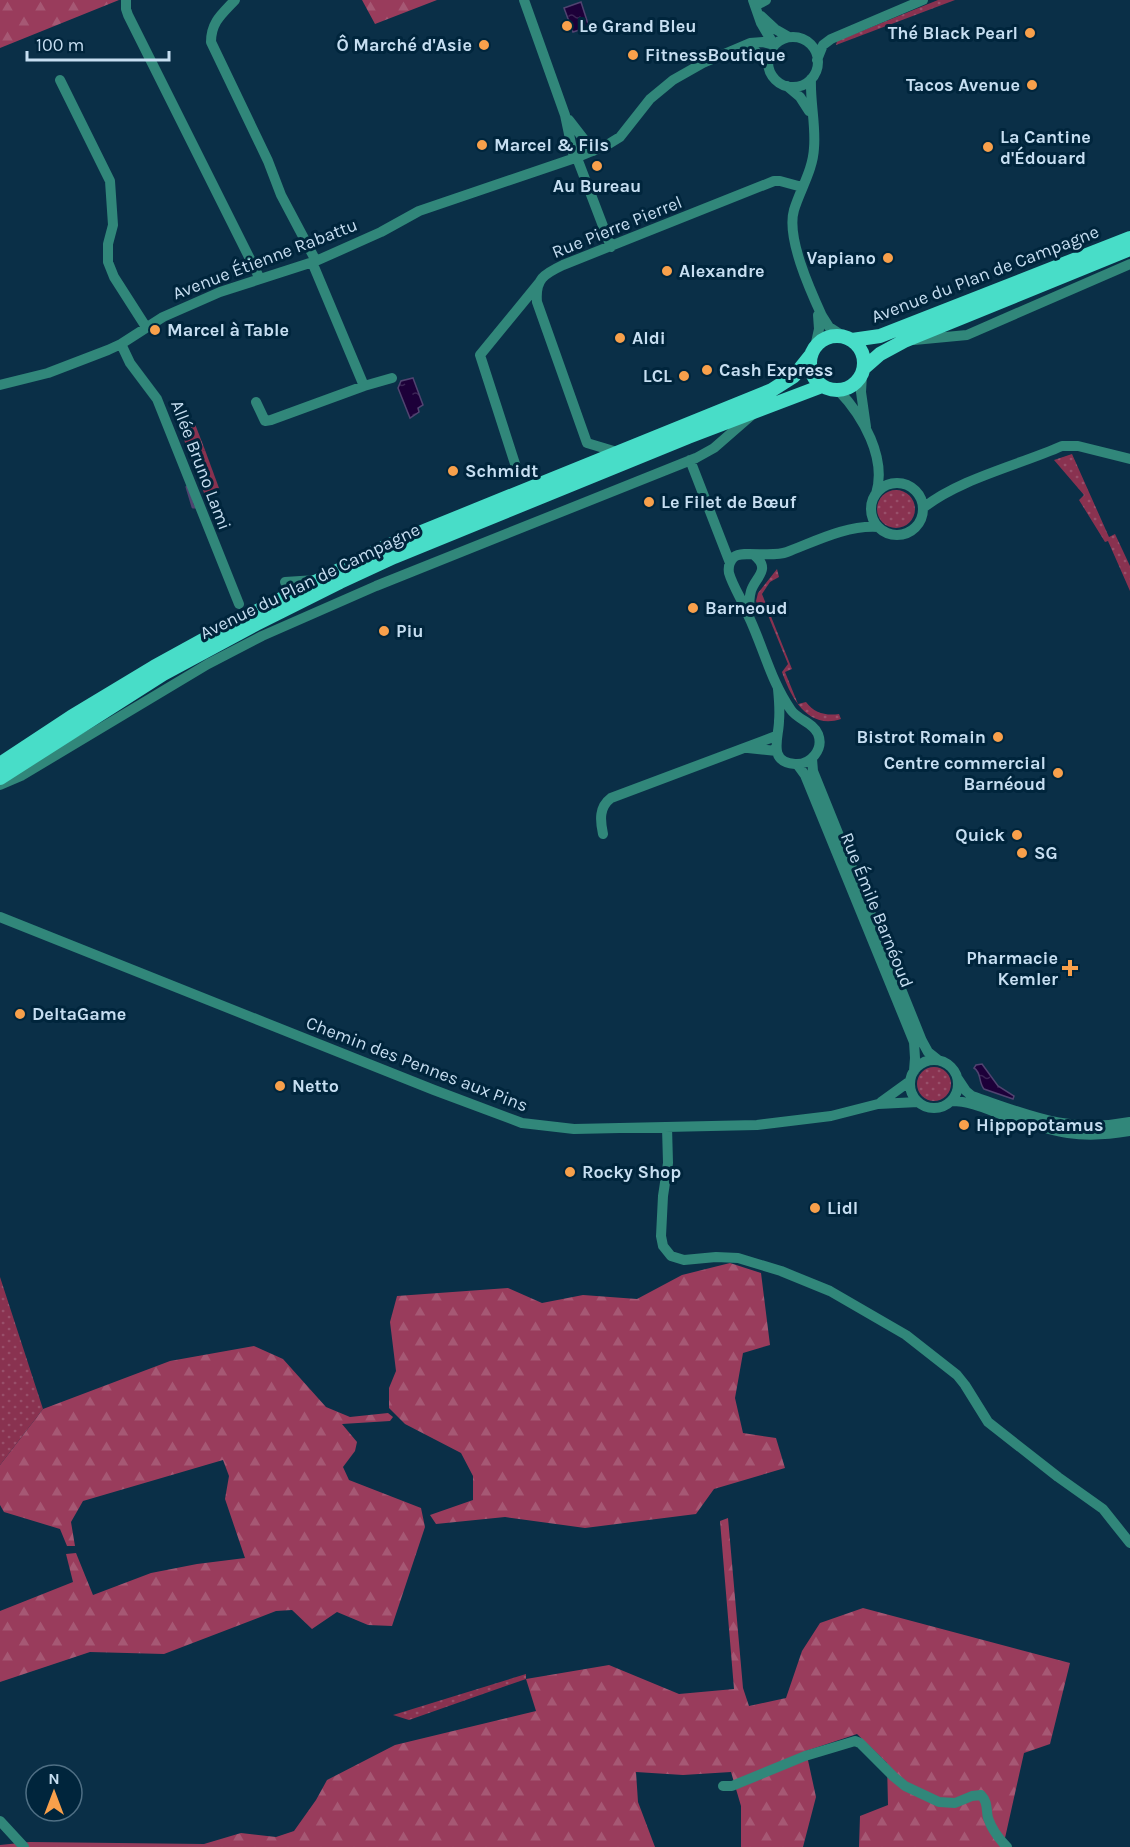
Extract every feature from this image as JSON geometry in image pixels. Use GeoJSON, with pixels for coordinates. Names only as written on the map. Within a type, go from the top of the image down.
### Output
{"type":"FeatureCollection","features":[{"type":"Feature","properties":{"kind":"main road","name":"Avenue du Plan de Campagne"},"geometry":{"type":"LineString","coordinates":[[848,338],[880,336],[1130,238]]}},
{"type":"Feature","properties":{"kind":"main road","name":"Avenue du Plan de Campagne"},"geometry":{"type":"LineString","coordinates":[[863,371],[880,354],[904,341],[1130,249]]}},
{"type":"Feature","properties":{"kind":"main road"},"geometry":{"type":"LineString","coordinates":[[830,336],[848,338],[861,349],[863,371],[852,386],[838,390],[822,386],[813,376],[809,363],[812,351],[830,336]]}},
{"type":"Feature","properties":{"kind":"main road","name":"Avenue du Plan de Campagne"},"geometry":{"type":"LineString","coordinates":[[0,765],[72,717],[154,667],[320,580],[387,546],[772,390],[794,376],[812,351]]}},
{"type":"Feature","properties":{"kind":"main road","name":"Avenue du Plan de Campagne"},"geometry":{"type":"LineString","coordinates":[[0,778],[163,674],[340,582],[394,557],[757,410],[822,386]]}},
{"type":"Feature","properties":{"kind":"street"},"geometry":{"type":"LineString","coordinates":[[126,0],[126,9],[260,279]]}},
{"type":"Feature","properties":{"kind":"street"},"geometry":{"type":"LineString","coordinates":[[235,0],[216,19],[211,31],[211,42],[314,262],[364,386]]}},
{"type":"Feature","properties":{"kind":"street"},"geometry":{"type":"LineString","coordinates":[[524,0],[565,115],[576,158],[611,247]]}},
{"type":"Feature","properties":{"kind":"street"},"geometry":{"type":"LineString","coordinates":[[755,5],[766,0]]}},
{"type":"Feature","properties":{"kind":"street"},"geometry":{"type":"LineString","coordinates":[[755,5],[767,23],[789,38],[804,40],[821,37],[908,0]]}},
{"type":"Feature","properties":{"kind":"street"},"geometry":{"type":"LineString","coordinates":[[787,86],[800,85],[811,79],[823,45],[831,39],[922,0]]}},
{"type":"Feature","properties":{"kind":"street"},"geometry":{"type":"LineString","coordinates":[[755,5],[761,23],[774,45]]}},
{"type":"Feature","properties":{"kind":"street"},"geometry":{"type":"LineString","coordinates":[[746,46],[758,27],[755,5]]}},
{"type":"Feature","properties":{"kind":"street"},"geometry":{"type":"LineString","coordinates":[[768,63],[774,45],[789,38]]}},
{"type":"Feature","properties":{"kind":"street"},"geometry":{"type":"LineString","coordinates":[[804,40],[811,45],[817,60]]}},
{"type":"Feature","properties":{"kind":"street"},"geometry":{"type":"LineString","coordinates":[[746,46],[763,42],[774,45]]}},
{"type":"Feature","properties":{"kind":"street"},"geometry":{"type":"LineString","coordinates":[[746,46],[768,63],[772,75],[781,84],[800,97],[812,120]]}},
{"type":"Feature","properties":{"kind":"street","name":"Avenue Étienne Rabattu"},"geometry":{"type":"LineString","coordinates":[[0,385],[48,373],[121,344],[163,317],[210,296],[314,262],[381,232],[419,211],[576,158],[613,143],[650,99],[668,83],[703,63],[746,46]]}},
{"type":"Feature","properties":{"kind":"street"},"geometry":{"type":"LineString","coordinates":[[811,79],[813,160],[792,217],[792,235],[815,300],[828,327],[848,338]]}},
{"type":"Feature","properties":{"kind":"street"},"geometry":{"type":"LineString","coordinates":[[60,81],[110,181],[112,225],[108,244],[108,262],[114,277],[146,327]]}},
{"type":"Feature","properties":{"kind":"street"},"geometry":{"type":"LineString","coordinates":[[565,115],[593,151]]}},
{"type":"Feature","properties":{"kind":"street","name":"Rue Pierre Pierrel"},"geometry":{"type":"LineString","coordinates":[[617,452],[587,443],[537,302],[539,283],[549,272],[774,181],[802,187]]}},
{"type":"Feature","properties":{"kind":"street"},"geometry":{"type":"LineString","coordinates":[[904,341],[967,335],[1130,264]]}},
{"type":"Feature","properties":{"kind":"street"},"geometry":{"type":"LineString","coordinates":[[518,473],[480,355],[539,283]]}},
{"type":"Feature","properties":{"kind":"street"},"geometry":{"type":"LineString","coordinates":[[812,351],[819,325],[815,300]]}},
{"type":"Feature","properties":{"kind":"street","name":"Allée Bruno Lami"},"geometry":{"type":"LineString","coordinates":[[121,344],[130,363],[157,399],[239,604]]}},
{"type":"Feature","properties":{"kind":"street"},"geometry":{"type":"LineString","coordinates":[[863,371],[861,392],[867,434]]}},
{"type":"Feature","properties":{"kind":"street"},"geometry":{"type":"LineString","coordinates":[[256,402],[265,421],[271,420],[392,378]]}},
{"type":"Feature","properties":{"kind":"street"},"geometry":{"type":"LineString","coordinates":[[838,390],[850,403],[867,434],[878,461],[879,483],[872,508],[874,521],[892,534],[909,532],[920,522],[923,508],[919,495],[913,489],[898,483],[878,461]]}},
{"type":"Feature","properties":{"kind":"street"},"geometry":{"type":"LineString","coordinates":[[0,785],[21,776],[208,664],[262,636],[376,586],[690,460],[714,448],[757,410]]}},
{"type":"Feature","properties":{"kind":"street"},"geometry":{"type":"LineString","coordinates":[[919,495],[938,494],[951,490],[1062,446],[1078,446],[1130,459]]}},
{"type":"Feature","properties":{"kind":"street"},"geometry":{"type":"LineString","coordinates":[[690,460],[730,563],[731,579],[745,586],[754,583]]}},
{"type":"Feature","properties":{"kind":"street"},"geometry":{"type":"LineString","coordinates":[[876,494],[898,483]]}},
{"type":"Feature","properties":{"kind":"street"},"geometry":{"type":"LineString","coordinates":[[923,508],[951,490]]}},
{"type":"Feature","properties":{"kind":"street"},"geometry":{"type":"LineString","coordinates":[[847,529],[872,508]]}},
{"type":"Feature","properties":{"kind":"street"},"geometry":{"type":"LineString","coordinates":[[730,563],[743,553],[783,554],[847,529],[878,526]]}},
{"type":"Feature","properties":{"kind":"street","name":"Rue Émile Barnéoud"},"geometry":{"type":"LineString","coordinates":[[749,616],[749,602],[754,583],[762,572],[783,554]]}},
{"type":"Feature","properties":{"kind":"street"},"geometry":{"type":"LineString","coordinates":[[754,555],[761,563],[762,572]]}},
{"type":"Feature","properties":{"kind":"street","name":"Rue Émile Barnéoud"},"geometry":{"type":"LineString","coordinates":[[731,579],[749,616],[778,689],[792,712],[814,728],[819,739],[817,751],[812,759],[813,771],[922,1041],[928,1052],[938,1060]]}},
{"type":"Feature","properties":{"kind":"street"},"geometry":{"type":"LineString","coordinates":[[285,582],[320,580]]}},
{"type":"Feature","properties":{"kind":"street"},"geometry":{"type":"LineString","coordinates":[[340,582],[376,586]]}},
{"type":"Feature","properties":{"kind":"street","name":"Rue Émile Barnéoud"},"geometry":{"type":"LineString","coordinates":[[778,689],[777,751],[784,760],[797,764],[805,775],[914,1042],[915,1058],[912,1076]]}},
{"type":"Feature","properties":{"kind":"street"},"geometry":{"type":"LineString","coordinates":[[603,834],[601,810],[611,798],[745,748],[777,733],[789,722],[802,720]]}},
{"type":"Feature","properties":{"kind":"street"},"geometry":{"type":"LineString","coordinates":[[745,748],[777,751]]}},
{"type":"Feature","properties":{"kind":"street"},"geometry":{"type":"LineString","coordinates":[[797,764],[812,759]]}},
{"type":"Feature","properties":{"kind":"street","name":"Chemin des Pennes aux Pins"},"geometry":{"type":"LineString","coordinates":[[0,917],[514,1120],[558,1128],[793,1122],[849,1113],[878,1104],[918,1102]]}},
{"type":"Feature","properties":{"kind":"street"},"geometry":{"type":"LineString","coordinates":[[958,1079],[956,1095],[943,1107],[934,1108],[918,1102],[913,1096],[912,1076],[924,1062],[938,1060],[952,1068],[966,1091],[972,1096],[1057,1124],[1089,1126],[1130,1122]]}},
{"type":"Feature","properties":{"kind":"street","name":"Chemin des Pennes aux Pins"},"geometry":{"type":"LineString","coordinates":[[878,1104],[912,1076]]}},
{"type":"Feature","properties":{"kind":"street"},"geometry":{"type":"LineString","coordinates":[[952,1101],[1074,1135],[1094,1136],[1130,1131]]}},
{"type":"Feature","properties":{"kind":"street"},"geometry":{"type":"LineString","coordinates":[[667,1127],[668,1163],[661,1236],[663,1246],[671,1256],[684,1260],[716,1257],[738,1258],[781,1270],[830,1291],[906,1335],[957,1375],[988,1422],[1103,1509],[1130,1543]]}},
{"type":"Feature","properties":{"kind":"street"},"geometry":{"type":"LineString","coordinates":[[723,1786],[732,1786],[806,1756],[855,1741],[860,1743],[894,1778],[905,1786],[939,1802],[955,1803],[981,1795],[986,1802],[993,1829],[1008,1847]]}},
{"type":"Feature","properties":{"kind":"street"},"geometry":{"type":"LineString","coordinates":[[0,1821],[24,1847]]}},
{"type":"Feature","properties":{"kind":"green space"},"geometry":{"type":"Polygon","coordinates":[[[0,0],[119,0],[0,48],[0,0]]]}},
{"type":"Feature","properties":{"kind":"green space"},"geometry":{"type":"Polygon","coordinates":[[[362,0],[437,0],[375,24],[362,0]]]}},
{"type":"Feature","properties":{"kind":"green space"},"geometry":{"type":"Polygon","coordinates":[[[938,0],[955,0],[836,45],[837,41],[938,0]]]}},
{"type":"Feature","properties":{"kind":"green space"},"geometry":{"type":"Polygon","coordinates":[[[195,424],[205,450],[190,456],[180,429],[195,424]]]}},
{"type":"Feature","properties":{"kind":"green space"},"geometry":{"type":"Polygon","coordinates":[[[205,450],[219,488],[204,493],[190,456],[205,450]]]}},
{"type":"Feature","properties":{"kind":"green space"},"geometry":{"type":"Polygon","coordinates":[[[1072,454],[1109,537],[1115,534],[1130,566],[1130,591],[1108,541],[1105,542],[1079,500],[1084,495],[1054,460],[1072,454]]]}},
{"type":"Feature","properties":{"kind":"green space"},"geometry":{"type":"Polygon","coordinates":[[[896,490],[903,491],[909,496],[914,502],[914,516],[909,522],[903,527],[896,528],[889,527],[883,522],[878,516],[877,509],[878,502],[883,496],[889,491],[896,490]]]}},
{"type":"Feature","properties":{"kind":"green space"},"geometry":{"type":"Polygon","coordinates":[[[777,569],[779,577],[770,582],[762,594],[792,669],[785,672],[798,704],[782,672],[788,664],[763,603],[759,608],[756,601],[758,593],[777,569]]]}},
{"type":"Feature","properties":{"kind":"green space"},"geometry":{"type":"Polygon","coordinates":[[[806,702],[825,714],[839,714],[841,719],[819,720],[810,716],[798,704],[806,702]]]}},
{"type":"Feature","properties":{"kind":"green space"},"geometry":{"type":"Polygon","coordinates":[[[934,1067],[946,1072],[951,1084],[946,1096],[934,1101],[922,1096],[917,1084],[922,1072],[934,1067]]]}},
{"type":"Feature","properties":{"kind":"green space"},"geometry":{"type":"Polygon","coordinates":[[[730,1263],[761,1273],[770,1345],[743,1353],[735,1398],[743,1433],[776,1438],[785,1468],[714,1489],[696,1514],[585,1528],[505,1517],[436,1524],[430,1515],[473,1500],[473,1476],[461,1453],[405,1424],[389,1408],[389,1388],[396,1371],[390,1322],[397,1296],[508,1288],[542,1303],[583,1295],[637,1299],[682,1275],[730,1263]]]}},
{"type":"Feature","properties":{"kind":"green space"},"geometry":{"type":"Polygon","coordinates":[[[0,1277],[43,1409],[0,1465],[0,1277]]]}},
{"type":"Feature","properties":{"kind":"green space"},"geometry":{"type":"Polygon","coordinates":[[[254,1346],[283,1359],[326,1407],[350,1417],[388,1413],[393,1417],[390,1421],[342,1424],[357,1442],[355,1451],[343,1467],[349,1480],[421,1508],[425,1527],[392,1626],[368,1625],[337,1612],[312,1629],[292,1610],[276,1611],[164,1654],[90,1652],[0,1682],[0,1611],[73,1582],[66,1554],[76,1553],[93,1595],[151,1573],[245,1558],[225,1499],[229,1476],[223,1460],[83,1501],[71,1522],[75,1546],[67,1546],[60,1529],[4,1512],[0,1505],[0,1465],[43,1409],[170,1361],[254,1346]]]}},
{"type":"Feature","properties":{"kind":"green space"},"geometry":{"type":"Polygon","coordinates":[[[728,1518],[743,1688],[749,1706],[786,1698],[802,1651],[820,1623],[863,1608],[1070,1663],[1050,1744],[1024,1753],[1003,1847],[859,1847],[860,1816],[888,1805],[887,1763],[857,1734],[806,1751],[816,1797],[803,1847],[741,1847],[741,1806],[731,1772],[683,1775],[636,1772],[638,1802],[655,1847],[0,1847],[0,1845],[30,1842],[204,1844],[241,1833],[276,1837],[294,1831],[327,1780],[395,1745],[536,1711],[526,1679],[609,1665],[679,1694],[734,1689],[720,1521],[728,1518]]]}},
{"type":"Feature","properties":{"kind":"green space"},"geometry":{"type":"Polygon","coordinates":[[[526,1674],[526,1679],[409,1720],[393,1715],[526,1674]]]}},
{"type":"Feature","properties":{"kind":"water"},"geometry":{"type":"Polygon","coordinates":[[[581,2],[589,27],[573,32],[564,8],[581,2]]]}},
{"type":"Feature","properties":{"kind":"water"},"geometry":{"type":"Polygon","coordinates":[[[413,378],[423,405],[418,408],[419,412],[410,418],[398,388],[401,381],[413,378]]]}},
{"type":"Feature","properties":{"kind":"water"},"geometry":{"type":"Polygon","coordinates":[[[982,1064],[998,1086],[1014,1096],[1013,1099],[984,1089],[978,1072],[974,1068],[982,1064]]]}},
{"type":"Feature","properties":{"kind":"waterway"},"geometry":{"type":"LineString","coordinates":[[187,487],[193,507],[196,507]]}},
{"type":"Feature","properties":{"kind":"place","name":"Le Grand Bleu"},"geometry":{"type":"Point","coordinates":[567,26]}},
{"type":"Feature","properties":{"kind":"place","name":"Thé Black Pearl"},"geometry":{"type":"Point","coordinates":[1030,33]}},
{"type":"Feature","properties":{"kind":"place","name":"Ô Marché d'Asie"},"geometry":{"type":"Point","coordinates":[484,45]}},
{"type":"Feature","properties":{"kind":"place","name":"FitnessBoutique"},"geometry":{"type":"Point","coordinates":[633,55]}},
{"type":"Feature","properties":{"kind":"place","name":"Tacos Avenue"},"geometry":{"type":"Point","coordinates":[1032,85]}},
{"type":"Feature","properties":{"kind":"place","name":"Marcel & Fils"},"geometry":{"type":"Point","coordinates":[482,145]}},
{"type":"Feature","properties":{"kind":"place","name":"La Cantine d'Édouard"},"geometry":{"type":"Point","coordinates":[988,147]}},
{"type":"Feature","properties":{"kind":"place","name":"Au Bureau"},"geometry":{"type":"Point","coordinates":[597,166]}},
{"type":"Feature","properties":{"kind":"place","name":"Vapiano"},"geometry":{"type":"Point","coordinates":[888,258]}},
{"type":"Feature","properties":{"kind":"place","name":"Alexandre"},"geometry":{"type":"Point","coordinates":[667,271]}},
{"type":"Feature","properties":{"kind":"place","name":"Marcel à Table"},"geometry":{"type":"Point","coordinates":[155,330]}},
{"type":"Feature","properties":{"kind":"place","name":"Aldi"},"geometry":{"type":"Point","coordinates":[620,338]}},
{"type":"Feature","properties":{"kind":"place","name":"Cash Express"},"geometry":{"type":"Point","coordinates":[707,370]}},
{"type":"Feature","properties":{"kind":"place","name":"LCL"},"geometry":{"type":"Point","coordinates":[684,376]}},
{"type":"Feature","properties":{"kind":"place","name":"Schmidt"},"geometry":{"type":"Point","coordinates":[453,471]}},
{"type":"Feature","properties":{"kind":"place","name":"Le Filet de Bœuf"},"geometry":{"type":"Point","coordinates":[649,502]}},
{"type":"Feature","properties":{"kind":"place","name":"Barneoud"},"geometry":{"type":"Point","coordinates":[693,608]}},
{"type":"Feature","properties":{"kind":"place","name":"Piu"},"geometry":{"type":"Point","coordinates":[384,631]}},
{"type":"Feature","properties":{"kind":"place","name":"Bistrot Romain"},"geometry":{"type":"Point","coordinates":[998,737]}},
{"type":"Feature","properties":{"kind":"place","name":"Centre commercial Barnéoud"},"geometry":{"type":"Point","coordinates":[1058,773]}},
{"type":"Feature","properties":{"kind":"place","name":"Quick"},"geometry":{"type":"Point","coordinates":[1017,835]}},
{"type":"Feature","properties":{"kind":"place","name":"SG"},"geometry":{"type":"Point","coordinates":[1022,853]}},
{"type":"Feature","properties":{"kind":"place","name":"Pharmacie Kemler"},"geometry":{"type":"Point","coordinates":[1070,968]}},
{"type":"Feature","properties":{"kind":"place","name":"DeltaGame"},"geometry":{"type":"Point","coordinates":[20,1014]}},
{"type":"Feature","properties":{"kind":"place","name":"Netto"},"geometry":{"type":"Point","coordinates":[280,1086]}},
{"type":"Feature","properties":{"kind":"place","name":"Hippopotamus"},"geometry":{"type":"Point","coordinates":[964,1125]}},
{"type":"Feature","properties":{"kind":"place","name":"Rocky Shop"},"geometry":{"type":"Point","coordinates":[570,1172]}},
{"type":"Feature","properties":{"kind":"place","name":"Lidl"},"geometry":{"type":"Point","coordinates":[815,1208]}}]}
